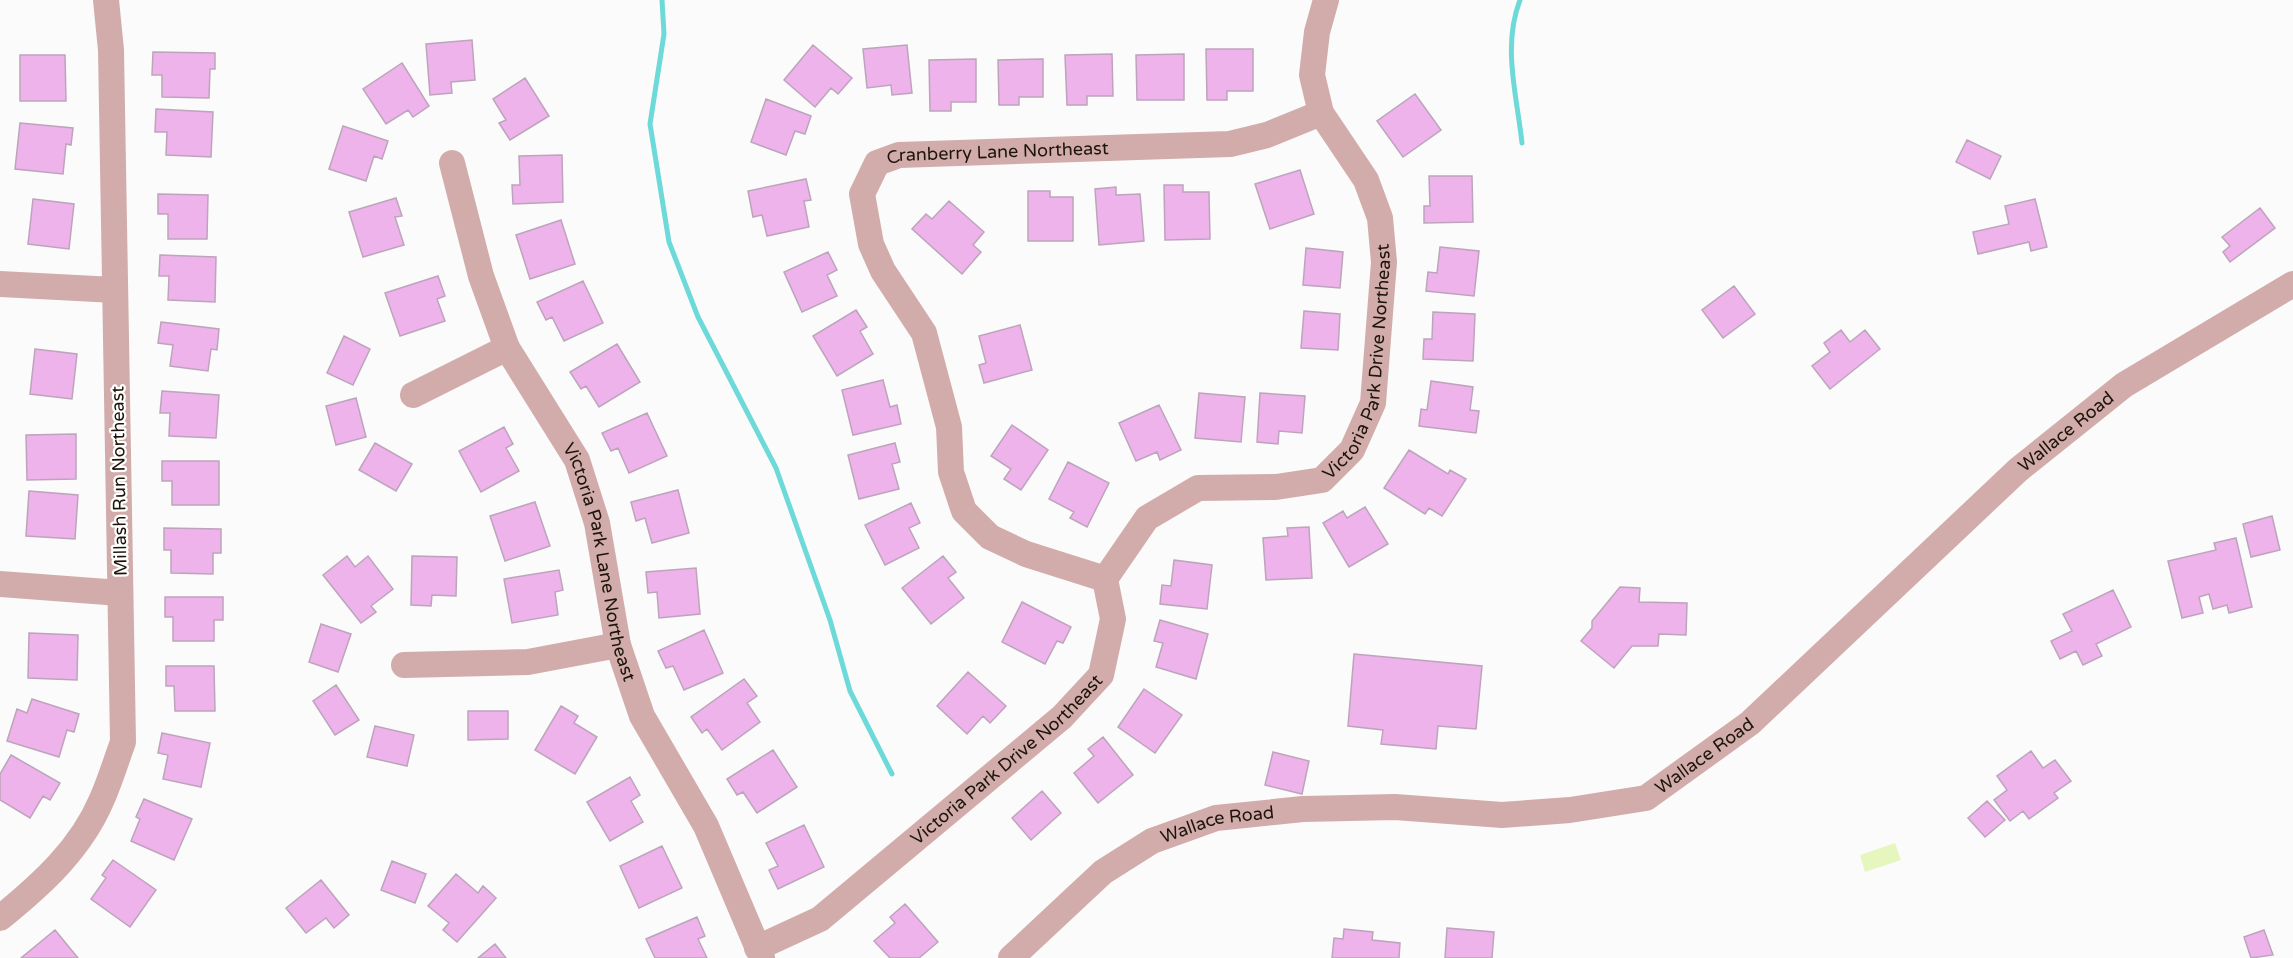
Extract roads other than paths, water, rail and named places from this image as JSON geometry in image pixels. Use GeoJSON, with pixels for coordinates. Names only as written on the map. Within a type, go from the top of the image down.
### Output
{"type":"FeatureCollection","features":[{"type":"Feature","properties":{"kind":"street","name":"Millash Run Northeast"},"geometry":{"type":"LineString","coordinates":[[0,918],[37,888],[74,847],[101,801],[123,742],[111,50],[106,0]]}},
{"type":"Feature","properties":{"kind":"street","name":"Victoria Park Drive Northeast"},"geometry":{"type":"LineString","coordinates":[[759,953],[820,919],[1062,717],[1101,675],[1113,619],[1106,579],[1147,518],[1198,488],[1276,487],[1322,480],[1352,450],[1374,403],[1384,262],[1380,218],[1366,180],[1321,113],[1312,75],[1317,32],[1326,0]]}},
{"type":"Feature","properties":{"kind":"street","name":"Cranberry Lane Northeast"},"geometry":{"type":"LineString","coordinates":[[1106,579],[1026,554],[990,537],[964,511],[951,472],[949,428],[924,333],[884,272],[870,244],[862,194],[878,163],[899,154],[1230,144],[1268,135],[1321,113]]}},
{"type":"Feature","properties":{"kind":"street","name":"Victoria Park Lane Northeast"},"geometry":{"type":"LineString","coordinates":[[452,163],[481,276],[507,348],[577,460],[597,523],[618,645],[642,716],[706,826],[759,953]]}},
{"type":"Feature","properties":{"kind":"street"},"geometry":{"type":"LineString","coordinates":[[0,284],[115,290]]}},
{"type":"Feature","properties":{"kind":"street","name":"Wallace Road"},"geometry":{"type":"LineString","coordinates":[[1011,958],[1102,872],[1152,841],[1216,818],[1303,808],[1395,807],[1502,815],[1570,810],[1646,798],[1750,723],[2018,470],[2124,385],[2293,284]]}},
{"type":"Feature","properties":{"kind":"street"},"geometry":{"type":"LineString","coordinates":[[414,395],[507,348]]}},
{"type":"Feature","properties":{"kind":"street"},"geometry":{"type":"LineString","coordinates":[[0,584],[120,593]]}},
{"type":"Feature","properties":{"kind":"street"},"geometry":{"type":"LineString","coordinates":[[404,665],[528,662],[618,645]]}},
{"type":"Feature","properties":{"kind":"waterway"},"geometry":{"type":"LineString","coordinates":[[662,0],[664,34],[650,124],[669,242],[698,317],[776,468],[830,620],[850,691],[892,774]]}},
{"type":"Feature","properties":{"kind":"waterway"},"geometry":{"type":"LineString","coordinates":[[1520,0],[1515,17],[1511,53],[1522,143]]}}]}
